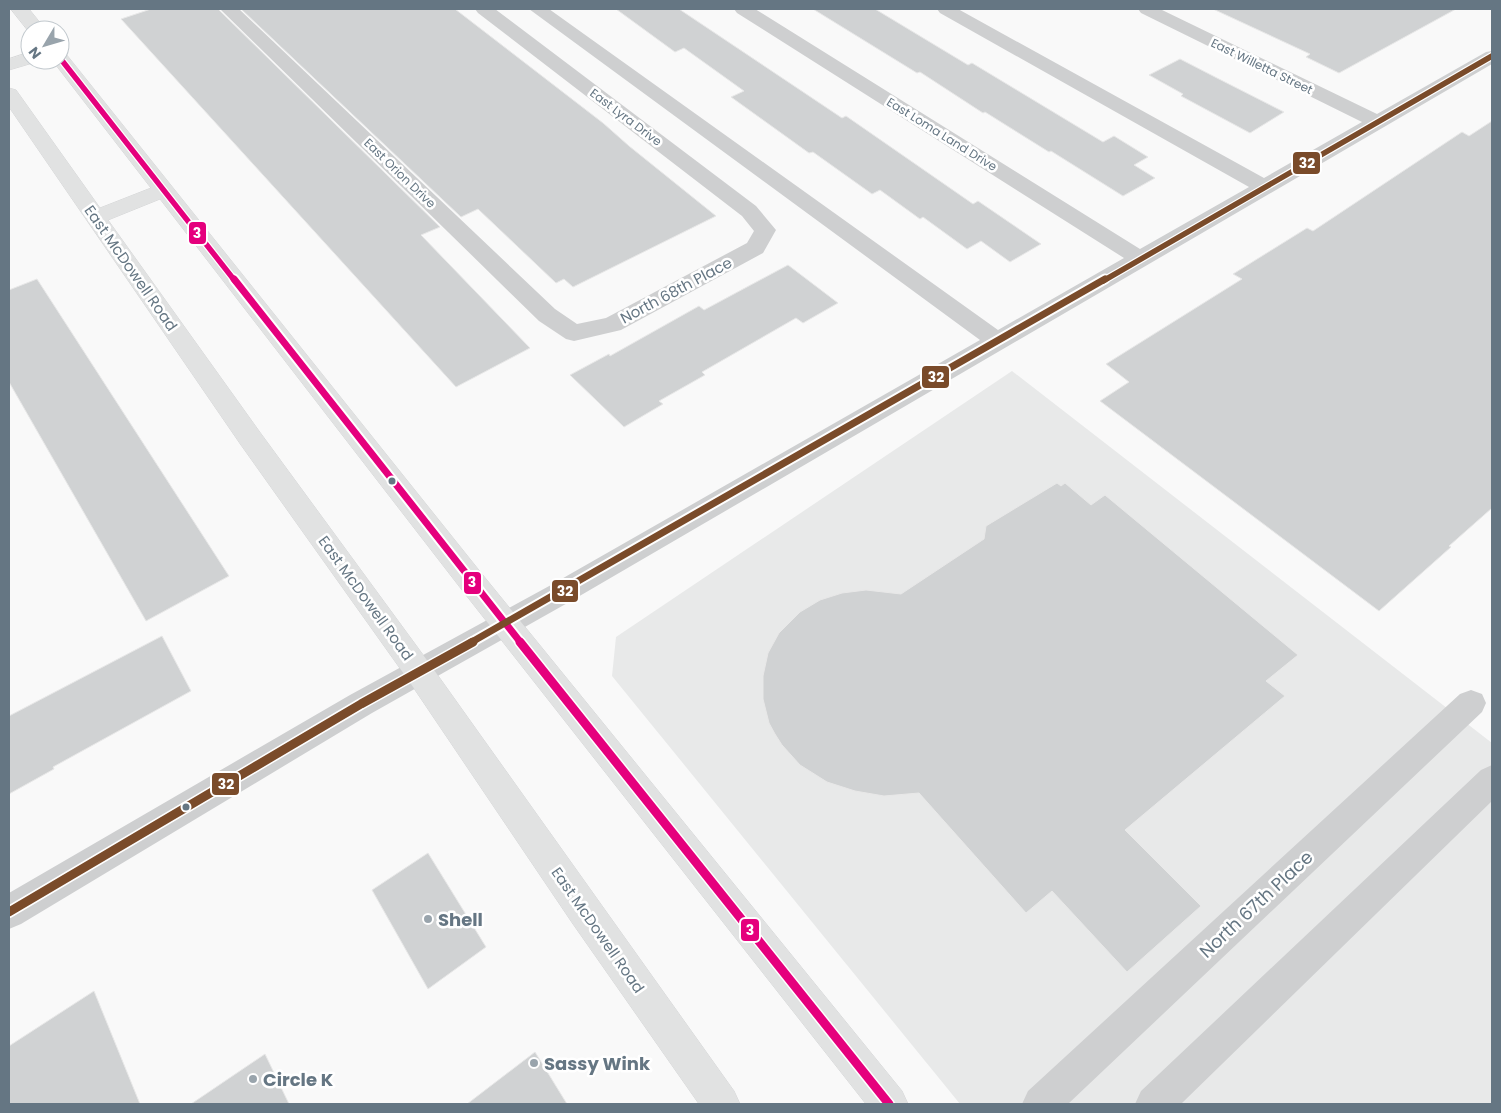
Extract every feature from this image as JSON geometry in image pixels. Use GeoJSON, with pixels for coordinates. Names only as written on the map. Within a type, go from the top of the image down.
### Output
{"type":"FeatureCollection","features":[{"type":"Feature","properties":{"kind":"main road"},"geometry":{"type":"LineString","coordinates":[[20,9],[29,20]]}},
{"type":"Feature","properties":{"kind":"main road"},"geometry":{"type":"LineString","coordinates":[[69,70],[506,624],[889,1104]]}},
{"type":"Feature","properties":{"kind":"main road","name":"East McDowell Road"},"geometry":{"type":"LineString","coordinates":[[9,94],[245,430],[419,672],[721,1104]]}},
{"type":"Feature","properties":{"kind":"main road"},"geometry":{"type":"LineString","coordinates":[[95,217],[164,190]]}},
{"type":"Feature","properties":{"kind":"street","name":"East Orion Drive"},"geometry":{"type":"LineString","coordinates":[[228,9],[547,314],[574,333]]}},
{"type":"Feature","properties":{"kind":"street","name":"East Lyra Drive"},"geometry":{"type":"LineString","coordinates":[[484,9],[749,211],[765,230]]}},
{"type":"Feature","properties":{"kind":"street"},"geometry":{"type":"LineString","coordinates":[[538,9],[998,342]]}},
{"type":"Feature","properties":{"kind":"street","name":"East Loma Land Drive"},"geometry":{"type":"LineString","coordinates":[[743,9],[1141,259]]}},
{"type":"Feature","properties":{"kind":"street"},"geometry":{"type":"LineString","coordinates":[[946,9],[1265,187]]}},
{"type":"Feature","properties":{"kind":"street","name":"East Willetta Street"},"geometry":{"type":"LineString","coordinates":[[1147,9],[1377,122]]}},
{"type":"Feature","properties":{"kind":"street"},"geometry":{"type":"LineString","coordinates":[[9,912],[419,672],[998,342],[1492,56]]}},
{"type":"Feature","properties":{"kind":"street","name":"North 68th Place"},"geometry":{"type":"LineString","coordinates":[[574,333],[613,324],[755,248],[765,230]]}},
{"type":"Feature","properties":{"kind":"street","name":"North 67th Place"},"geometry":{"type":"LineString","coordinates":[[1041,1104],[1471,703]]}},
{"type":"Feature","properties":{"kind":"street"},"geometry":{"type":"LineString","coordinates":[[1154,1104],[1492,780]]}},
{"type":"Feature","properties":{"kind":"shaded area"},"geometry":{"type":"Polygon","coordinates":[[[1012,371],[1492,743],[1492,1104],[960,1104],[612,676],[616,637],[1012,371]]]}},
{"type":"Feature","properties":{"kind":"building"},"geometry":{"type":"Polygon","coordinates":[[[151,9],[218,9],[440,227],[421,235],[530,348],[456,387],[121,19],[151,9]]]}},
{"type":"Feature","properties":{"kind":"building"},"geometry":{"type":"Polygon","coordinates":[[[241,9],[455,9],[603,123],[716,216],[573,287],[564,279],[556,283],[478,209],[461,217],[241,9]]]}},
{"type":"Feature","properties":{"kind":"building"},"geometry":{"type":"Polygon","coordinates":[[[616,9],[679,9],[842,118],[846,116],[973,204],[978,201],[1041,244],[1010,262],[981,241],[967,249],[923,217],[920,219],[880,190],[872,194],[813,152],[809,153],[731,97],[744,91],[684,48],[675,52],[616,9]]]}},
{"type":"Feature","properties":{"kind":"building"},"geometry":{"type":"Polygon","coordinates":[[[813,9],[875,9],[968,65],[972,63],[1103,142],[1114,136],[1148,157],[1134,165],[1155,178],[1123,196],[813,9]]]}},
{"type":"Feature","properties":{"kind":"building"},"geometry":{"type":"Polygon","coordinates":[[[1213,9],[1456,9],[1339,73],[1306,57],[1310,54],[1213,9]]]}},
{"type":"Feature","properties":{"kind":"building"},"geometry":{"type":"Polygon","coordinates":[[[1180,59],[1284,112],[1250,133],[1181,96],[1183,94],[1149,75],[1180,59]]]}},
{"type":"Feature","properties":{"kind":"building"},"geometry":{"type":"Polygon","coordinates":[[[1492,121],[1492,508],[1379,611],[1100,401],[1129,382],[1106,364],[1242,279],[1233,274],[1307,228],[1313,231],[1462,132],[1469,136],[1492,121]]]}},
{"type":"Feature","properties":{"kind":"building"},"geometry":{"type":"Polygon","coordinates":[[[788,265],[838,303],[803,323],[796,318],[702,372],[705,375],[659,401],[663,404],[624,427],[570,375],[609,354],[610,356],[699,306],[704,310],[788,265]]]}},
{"type":"Feature","properties":{"kind":"building"},"geometry":{"type":"Polygon","coordinates":[[[37,279],[229,576],[146,621],[9,382],[9,290],[37,279]]]}},
{"type":"Feature","properties":{"kind":"building"},"geometry":{"type":"Polygon","coordinates":[[[1057,483],[1061,486],[1065,483],[1091,505],[1105,495],[1298,655],[1266,681],[1285,696],[1125,830],[1201,906],[1127,972],[1052,891],[1026,913],[919,793],[884,796],[855,791],[827,782],[800,765],[775,734],[769,723],[763,699],[763,676],[768,653],[779,633],[800,612],[820,600],[842,593],[866,590],[901,594],[984,539],[986,526],[1057,483]]]}},
{"type":"Feature","properties":{"kind":"building"},"geometry":{"type":"Polygon","coordinates":[[[162,636],[191,691],[53,767],[54,769],[9,794],[9,716],[162,636]]]}},
{"type":"Feature","properties":{"kind":"building","name":"Shell"},"geometry":{"type":"Polygon","coordinates":[[[428,853],[486,947],[428,989],[372,890],[428,853]]]}},
{"type":"Feature","properties":{"kind":"building"},"geometry":{"type":"Polygon","coordinates":[[[94,991],[140,1104],[9,1104],[9,1046],[94,991]]]}},
{"type":"Feature","properties":{"kind":"building"},"geometry":{"type":"Polygon","coordinates":[[[535,1052],[567,1104],[467,1104],[535,1052]]]}},
{"type":"Feature","properties":{"kind":"building","name":"Circle K"},"geometry":{"type":"Polygon","coordinates":[[[265,1054],[289,1104],[191,1104],[265,1054]]]}},
{"type":"Feature","properties":{"kind":"transit line","name":"32"},"geometry":{"type":"LineString","coordinates":[[9,912],[361,704],[561,593],[1492,56]]}},
{"type":"Feature","properties":{"kind":"transit line","name":"3"},"geometry":{"type":"LineString","coordinates":[[69,70],[472,582],[889,1104]]}},
{"type":"Feature","properties":{"kind":"place","name":"Shell"},"geometry":{"type":"Point","coordinates":[428,919]}},
{"type":"Feature","properties":{"kind":"place","name":"Sassy Wink"},"geometry":{"type":"Point","coordinates":[534,1063]}},
{"type":"Feature","properties":{"kind":"place","name":"Circle K"},"geometry":{"type":"Point","coordinates":[253,1079]}}]}
